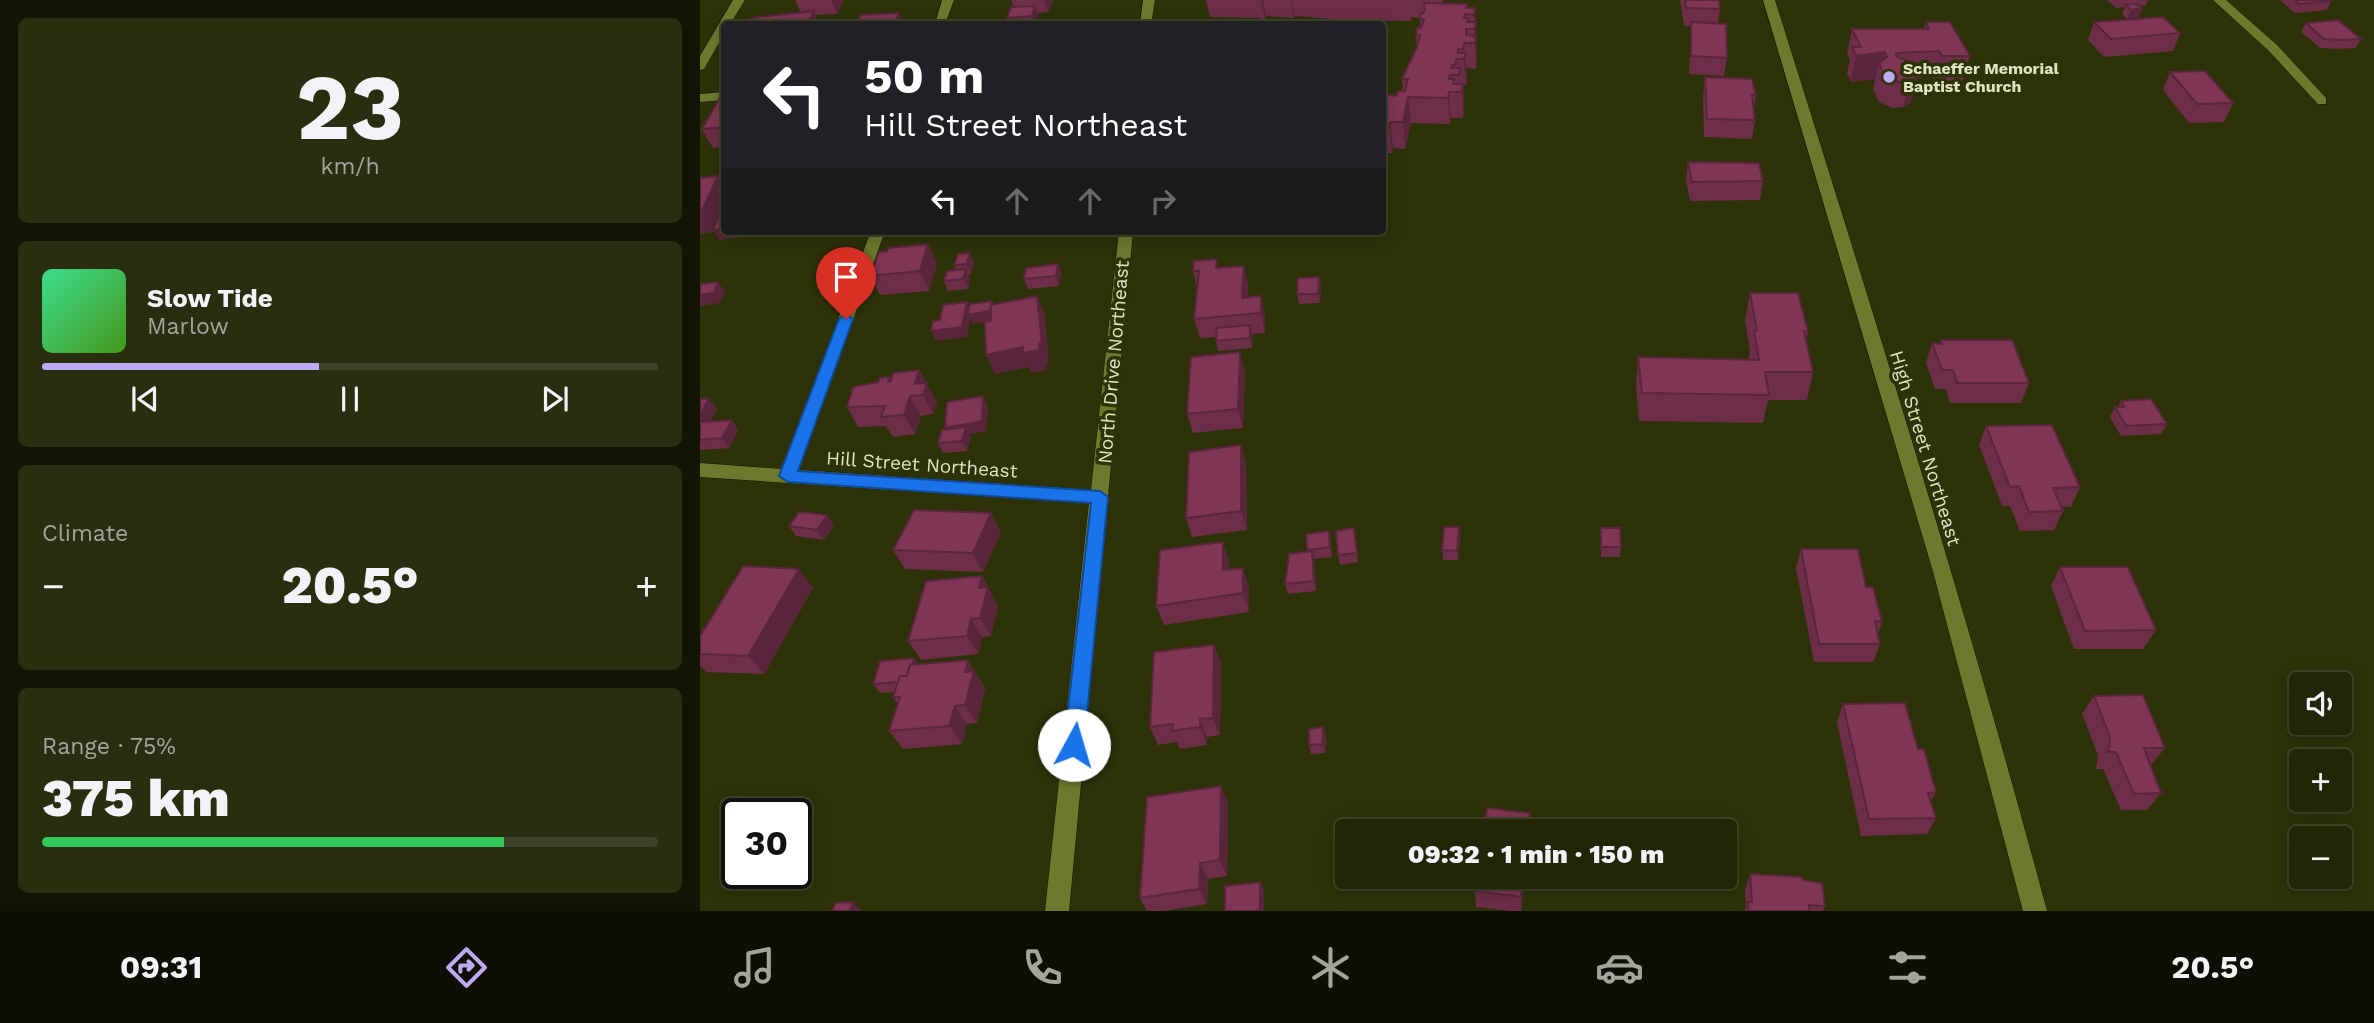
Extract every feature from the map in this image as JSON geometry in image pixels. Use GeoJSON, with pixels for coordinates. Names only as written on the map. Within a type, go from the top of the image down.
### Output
{"type":"FeatureCollection","features":[{"type":"Feature","properties":{"kind":"street"},"geometry":{"type":"LineString","coordinates":[[727,21],[739,0]]}},
{"type":"Feature","properties":{"kind":"street"},"geometry":{"type":"LineString","coordinates":[[941,21],[948,0]]}},
{"type":"Feature","properties":{"kind":"street"},"geometry":{"type":"LineString","coordinates":[[1146,21],[1149,0]]}},
{"type":"Feature","properties":{"kind":"street","name":"High Street Northeast"},"geometry":{"type":"LineString","coordinates":[[1769,0],[2000,773],[2035,911]]}},
{"type":"Feature","properties":{"kind":"street"},"geometry":{"type":"LineString","coordinates":[[2219,0],[2273,48],[2322,101]]}},
{"type":"Feature","properties":{"kind":"street"},"geometry":{"type":"LineString","coordinates":[[700,66],[721,30]]}},
{"type":"Feature","properties":{"kind":"street"},"geometry":{"type":"LineString","coordinates":[[700,98],[721,96]]}},
{"type":"Feature","properties":{"kind":"street"},"geometry":{"type":"LineString","coordinates":[[788,476],[877,235]]}},
{"type":"Feature","properties":{"kind":"street","name":"North Drive Northeast"},"geometry":{"type":"LineString","coordinates":[[1057,911],[1126,235]]}},
{"type":"Feature","properties":{"kind":"street","name":"Hill Street Northeast"},"geometry":{"type":"LineString","coordinates":[[700,470],[1100,497]]}},
{"type":"Feature","properties":{"kind":"building"},"geometry":{"type":"Polygon","coordinates":[[[1685,0],[1719,0],[1720,9],[1686,8],[1685,0]]]}},
{"type":"Feature","properties":{"kind":"building"},"geometry":{"type":"Polygon","coordinates":[[[2295,0],[2330,0],[2331,1],[2299,4],[2295,0]]]}},
{"type":"Feature","properties":{"kind":"building"},"geometry":{"type":"Polygon","coordinates":[[[1424,3],[1467,4],[1466,8],[1475,8],[1474,15],[1465,14],[1464,18],[1468,18],[1467,22],[1476,22],[1475,29],[1466,29],[1466,35],[1476,36],[1475,43],[1464,43],[1463,49],[1458,49],[1458,53],[1466,53],[1464,59],[1456,59],[1451,68],[1460,68],[1459,75],[1450,75],[1449,79],[1454,79],[1453,84],[1463,84],[1462,92],[1449,92],[1448,98],[1408,97],[1403,122],[1390,122],[1389,127],[1386,127],[1386,95],[1396,96],[1398,91],[1405,91],[1408,79],[1402,79],[1417,47],[1420,35],[1416,35],[1417,28],[1421,28],[1424,19],[1420,19],[1420,15],[1425,11],[1424,3]]]}},
{"type":"Feature","properties":{"kind":"building"},"geometry":{"type":"Polygon","coordinates":[[[2136,4],[2142,8],[2131,10],[2125,5],[2136,4]]]}},
{"type":"Feature","properties":{"kind":"building"},"geometry":{"type":"Polygon","coordinates":[[[1035,6],[1032,16],[1007,18],[1011,7],[1035,6]]]}},
{"type":"Feature","properties":{"kind":"building"},"geometry":{"type":"Polygon","coordinates":[[[814,11],[809,21],[750,21],[751,18],[814,11]]]}},
{"type":"Feature","properties":{"kind":"building"},"geometry":{"type":"Polygon","coordinates":[[[899,13],[895,21],[858,21],[861,15],[899,13]]]}},
{"type":"Feature","properties":{"kind":"building"},"geometry":{"type":"Polygon","coordinates":[[[2163,17],[2180,33],[2111,39],[2094,22],[2163,17]]]}},
{"type":"Feature","properties":{"kind":"building"},"geometry":{"type":"Polygon","coordinates":[[[2338,20],[2361,39],[2324,39],[2306,23],[2338,20]]]}},
{"type":"Feature","properties":{"kind":"building"},"geometry":{"type":"Polygon","coordinates":[[[1691,22],[1726,24],[1727,58],[1691,56],[1691,22]]]}},
{"type":"Feature","properties":{"kind":"building"},"geometry":{"type":"Polygon","coordinates":[[[1926,22],[1950,22],[1970,56],[1942,56],[1939,51],[1896,53],[1897,57],[1911,62],[1918,75],[1910,81],[1899,82],[1885,76],[1879,63],[1887,57],[1885,52],[1856,56],[1852,47],[1861,47],[1852,29],[1929,29],[1926,22]]]}},
{"type":"Feature","properties":{"kind":"building"},"geometry":{"type":"Polygon","coordinates":[[[2205,71],[2233,103],[2197,104],[2170,72],[2205,71]]]}},
{"type":"Feature","properties":{"kind":"building"},"geometry":{"type":"Polygon","coordinates":[[[1705,77],[1752,79],[1756,95],[1752,95],[1755,120],[1707,119],[1705,77]]]}},
{"type":"Feature","properties":{"kind":"building"},"geometry":{"type":"Polygon","coordinates":[[[721,95],[721,127],[702,129],[721,95]]]}},
{"type":"Feature","properties":{"kind":"building"},"geometry":{"type":"Polygon","coordinates":[[[1688,162],[1759,163],[1763,181],[1692,182],[1688,162]]]}},
{"type":"Feature","properties":{"kind":"building"},"geometry":{"type":"Polygon","coordinates":[[[718,176],[701,213],[700,213],[700,178],[718,176]]]}},
{"type":"Feature","properties":{"kind":"building"},"geometry":{"type":"Polygon","coordinates":[[[721,210],[721,229],[713,230],[721,210]]]}},
{"type":"Feature","properties":{"kind":"building"},"geometry":{"type":"Polygon","coordinates":[[[928,244],[920,271],[870,276],[879,252],[887,251],[888,248],[928,244]]]}},
{"type":"Feature","properties":{"kind":"building"},"geometry":{"type":"Polygon","coordinates":[[[970,253],[966,264],[954,265],[958,254],[970,253]]]}},
{"type":"Feature","properties":{"kind":"building"},"geometry":{"type":"Polygon","coordinates":[[[1217,259],[1216,268],[1244,266],[1242,298],[1261,296],[1261,313],[1194,319],[1199,271],[1193,271],[1194,261],[1217,259]]]}},
{"type":"Feature","properties":{"kind":"building"},"geometry":{"type":"Polygon","coordinates":[[[1058,264],[1056,276],[1024,279],[1026,268],[1058,264]]]}},
{"type":"Feature","properties":{"kind":"building"},"geometry":{"type":"Polygon","coordinates":[[[966,269],[963,279],[944,281],[947,271],[966,269]]]}},
{"type":"Feature","properties":{"kind":"building"},"geometry":{"type":"Polygon","coordinates":[[[1319,277],[1318,294],[1297,294],[1298,278],[1319,277]]]}},
{"type":"Feature","properties":{"kind":"building"},"geometry":{"type":"Polygon","coordinates":[[[718,282],[714,293],[700,295],[700,284],[718,282]]]}},
{"type":"Feature","properties":{"kind":"building"},"geometry":{"type":"Polygon","coordinates":[[[1750,293],[1798,293],[1808,331],[1804,331],[1813,372],[1765,372],[1769,395],[1642,393],[1638,357],[1759,360],[1750,293]]]}},
{"type":"Feature","properties":{"kind":"building"},"geometry":{"type":"Polygon","coordinates":[[[1037,296],[1042,343],[1039,344],[1039,350],[1023,353],[1023,347],[986,355],[985,322],[991,321],[991,305],[1037,296]]]}},
{"type":"Feature","properties":{"kind":"building"},"geometry":{"type":"Polygon","coordinates":[[[992,301],[990,311],[968,315],[970,304],[992,301]]]}},
{"type":"Feature","properties":{"kind":"building"},"geometry":{"type":"Polygon","coordinates":[[[967,302],[962,327],[931,331],[933,321],[940,320],[943,305],[967,302]]]}},
{"type":"Feature","properties":{"kind":"building"},"geometry":{"type":"Polygon","coordinates":[[[1250,325],[1250,338],[1216,341],[1217,328],[1250,325]]]}},
{"type":"Feature","properties":{"kind":"building"},"geometry":{"type":"Polygon","coordinates":[[[1941,340],[2012,340],[2029,383],[1957,383],[1953,370],[1942,370],[1932,343],[1942,344],[1941,340]]]}},
{"type":"Feature","properties":{"kind":"building"},"geometry":{"type":"Polygon","coordinates":[[[1240,352],[1238,409],[1187,414],[1191,357],[1240,352]]]}},
{"type":"Feature","properties":{"kind":"building"},"geometry":{"type":"Polygon","coordinates":[[[919,370],[915,384],[927,383],[923,395],[910,396],[904,415],[881,417],[885,406],[847,407],[853,387],[889,377],[888,382],[891,381],[893,373],[919,370]]]}},
{"type":"Feature","properties":{"kind":"building"},"geometry":{"type":"Polygon","coordinates":[[[983,396],[982,421],[945,428],[947,402],[983,396]]]}},
{"type":"Feature","properties":{"kind":"building"},"geometry":{"type":"Polygon","coordinates":[[[700,399],[709,399],[700,415],[700,399]]]}},
{"type":"Feature","properties":{"kind":"building"},"geometry":{"type":"Polygon","coordinates":[[[2151,399],[2167,424],[2126,426],[2115,407],[2124,407],[2121,401],[2151,399]]]}},
{"type":"Feature","properties":{"kind":"building"},"geometry":{"type":"Polygon","coordinates":[[[732,420],[722,438],[700,440],[700,422],[732,420]]]}},
{"type":"Feature","properties":{"kind":"building"},"geometry":{"type":"Polygon","coordinates":[[[2052,425],[2080,487],[2053,488],[2063,511],[2029,512],[2019,486],[2010,487],[1986,426],[2052,425]]]}},
{"type":"Feature","properties":{"kind":"building"},"geometry":{"type":"Polygon","coordinates":[[[966,427],[962,441],[938,443],[942,430],[966,427]]]}},
{"type":"Feature","properties":{"kind":"building"},"geometry":{"type":"Polygon","coordinates":[[[1241,445],[1241,511],[1186,518],[1189,452],[1241,445]]]}},
{"type":"Feature","properties":{"kind":"building"},"geometry":{"type":"Polygon","coordinates":[[[914,510],[991,513],[973,553],[893,550],[914,510]]]}},
{"type":"Feature","properties":{"kind":"building"},"geometry":{"type":"Polygon","coordinates":[[[799,512],[827,515],[817,530],[789,526],[799,512]]]}},
{"type":"Feature","properties":{"kind":"building"},"geometry":{"type":"Polygon","coordinates":[[[1444,527],[1459,527],[1457,551],[1442,550],[1444,527]]]}},
{"type":"Feature","properties":{"kind":"building"},"geometry":{"type":"Polygon","coordinates":[[[1354,528],[1357,553],[1338,555],[1336,531],[1354,528]]]}},
{"type":"Feature","properties":{"kind":"building"},"geometry":{"type":"Polygon","coordinates":[[[1601,528],[1620,528],[1621,547],[1601,547],[1601,528]]]}},
{"type":"Feature","properties":{"kind":"building"},"geometry":{"type":"Polygon","coordinates":[[[1329,531],[1330,547],[1307,550],[1306,534],[1329,531]]]}},
{"type":"Feature","properties":{"kind":"building"},"geometry":{"type":"Polygon","coordinates":[[[1223,542],[1223,570],[1243,568],[1243,593],[1156,606],[1160,550],[1223,542]]]}},
{"type":"Feature","properties":{"kind":"building"},"geometry":{"type":"Polygon","coordinates":[[[1801,549],[1858,549],[1866,587],[1873,587],[1882,622],[1875,621],[1880,644],[1819,644],[1801,549]]]}},
{"type":"Feature","properties":{"kind":"building"},"geometry":{"type":"Polygon","coordinates":[[[1312,551],[1314,581],[1285,584],[1289,554],[1312,551]]]}},
{"type":"Feature","properties":{"kind":"building"},"geometry":{"type":"Polygon","coordinates":[[[743,566],[799,569],[748,656],[700,654],[700,636],[743,566]]]}},
{"type":"Feature","properties":{"kind":"building"},"geometry":{"type":"Polygon","coordinates":[[[2060,567],[2128,567],[2156,630],[2085,631],[2060,567]]]}},
{"type":"Feature","properties":{"kind":"building"},"geometry":{"type":"Polygon","coordinates":[[[982,576],[979,588],[988,587],[980,618],[971,619],[967,636],[908,641],[926,581],[982,576]]]}},
{"type":"Feature","properties":{"kind":"building"},"geometry":{"type":"Polygon","coordinates":[[[1214,645],[1213,718],[1200,719],[1200,727],[1172,731],[1173,724],[1150,727],[1154,652],[1214,645]]]}},
{"type":"Feature","properties":{"kind":"building"},"geometry":{"type":"Polygon","coordinates":[[[914,658],[907,676],[900,676],[898,682],[873,684],[880,661],[914,658]]]}},
{"type":"Feature","properties":{"kind":"building"},"geometry":{"type":"Polygon","coordinates":[[[968,660],[965,672],[974,671],[965,705],[955,706],[949,726],[889,731],[900,697],[893,697],[900,676],[907,676],[910,665],[968,660]]]}},
{"type":"Feature","properties":{"kind":"building"},"geometry":{"type":"Polygon","coordinates":[[[2143,695],[2165,748],[2144,748],[2161,793],[2134,794],[2116,752],[2108,752],[2110,737],[2094,696],[2143,695]]]}},
{"type":"Feature","properties":{"kind":"building"},"geometry":{"type":"Polygon","coordinates":[[[1905,703],[1918,749],[1924,749],[1936,792],[1928,793],[1936,818],[1869,819],[1843,704],[1905,703]]]}},
{"type":"Feature","properties":{"kind":"building"},"geometry":{"type":"Polygon","coordinates":[[[1323,727],[1323,744],[1309,745],[1309,729],[1323,727]]]}},
{"type":"Feature","properties":{"kind":"building"},"geometry":{"type":"Polygon","coordinates":[[[1221,786],[1220,860],[1200,863],[1199,889],[1140,898],[1147,797],[1221,786]]]}},
{"type":"Feature","properties":{"kind":"building"},"geometry":{"type":"Polygon","coordinates":[[[1487,808],[1530,813],[1529,819],[1485,819],[1487,808]]]}},
{"type":"Feature","properties":{"kind":"building"},"geometry":{"type":"Polygon","coordinates":[[[1750,874],[1802,877],[1803,880],[1822,883],[1825,906],[1809,905],[1809,911],[1748,911],[1748,902],[1752,902],[1750,874]]]}},
{"type":"Feature","properties":{"kind":"building"},"geometry":{"type":"Polygon","coordinates":[[[1260,882],[1260,911],[1225,911],[1225,886],[1260,882]]]}},
{"type":"Feature","properties":{"kind":"building"},"geometry":{"type":"Polygon","coordinates":[[[1475,889],[1522,889],[1521,897],[1475,889]]]}},
{"type":"Feature","properties":{"kind":"building"},"geometry":{"type":"Polygon","coordinates":[[[853,902],[850,911],[832,911],[835,903],[853,902]]]}},
{"type":"Feature","properties":{"kind":"place","name":"Schaeffer Memorial Baptist Church"},"geometry":{"type":"Point","coordinates":[1889,77]}},
{"type":"Feature","properties":{"kind":"route"},"geometry":{"type":"LineString","coordinates":[[846,319],[788,476],[1100,497],[1074,745]]}}]}
